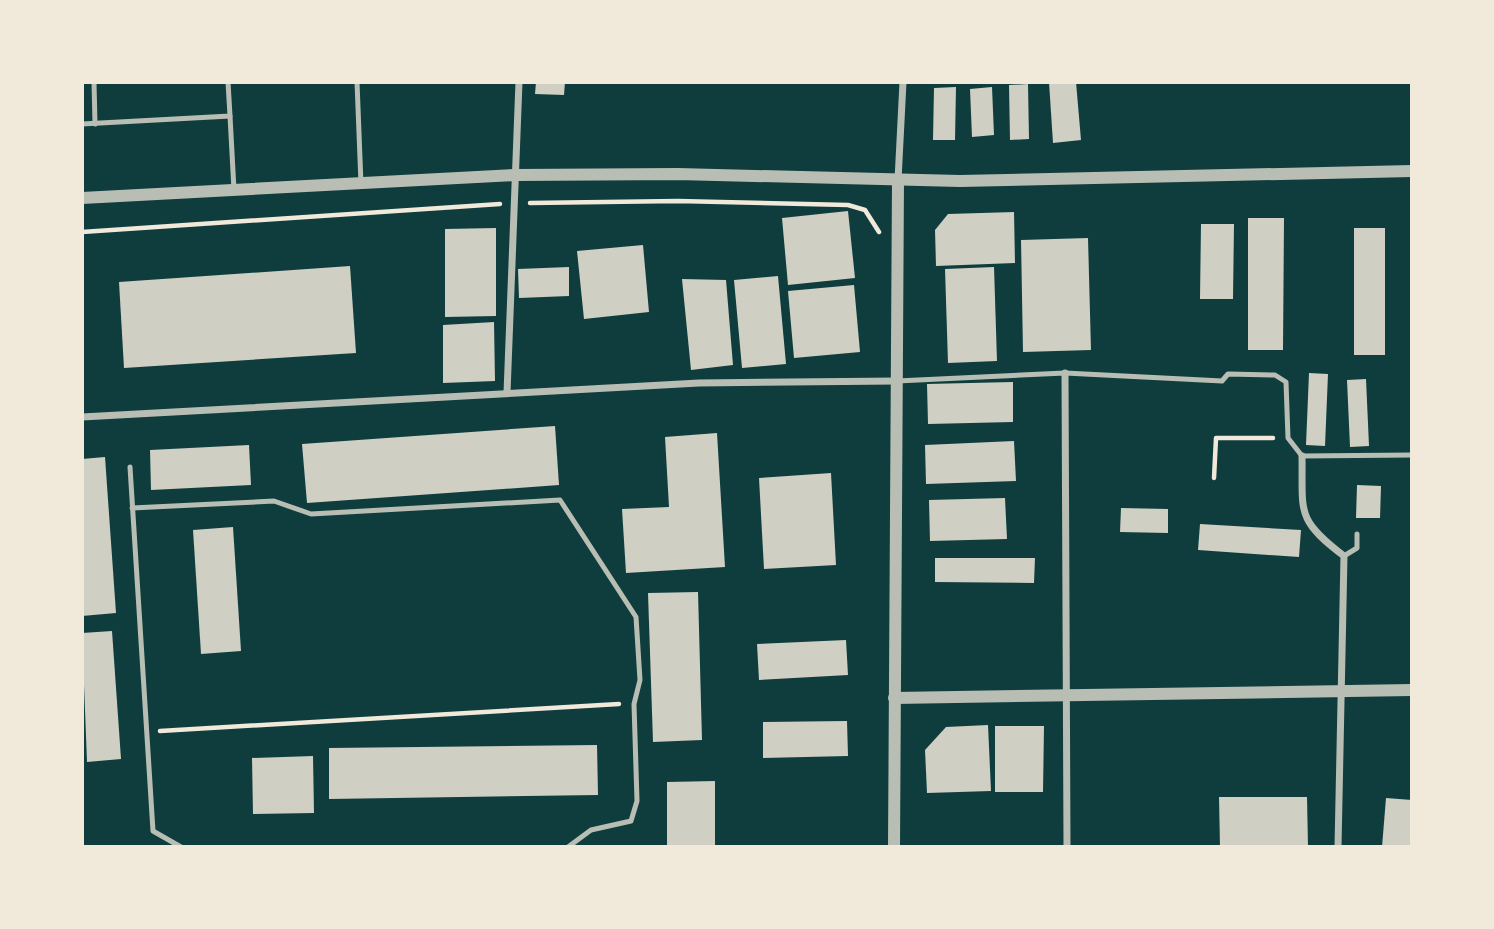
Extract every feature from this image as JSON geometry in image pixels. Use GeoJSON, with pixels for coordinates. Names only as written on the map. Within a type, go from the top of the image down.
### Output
{"type":"FeatureCollection","features":[{"type":"Feature","properties":{"kind":"street"},"geometry":{"type":"LineString","coordinates":[[507,393],[519,82]]}},
{"type":"Feature","properties":{"kind":"street"},"geometry":{"type":"LineString","coordinates":[[894,847],[898,180],[903,82]]}},
{"type":"Feature","properties":{"kind":"street"},"geometry":{"type":"LineString","coordinates":[[82,198],[516,175],[678,174],[898,180],[1412,171]]}},
{"type":"Feature","properties":{"kind":"street"},"geometry":{"type":"LineString","coordinates":[[1065,373],[1064,696],[1067,847]]}},
{"type":"Feature","properties":{"kind":"street"},"geometry":{"type":"LineString","coordinates":[[82,417],[699,383],[897,381]]}},
{"type":"Feature","properties":{"kind":"street"},"geometry":{"type":"LineString","coordinates":[[1302,456],[1303,516],[1321,539],[1344,556],[1338,847]]}},
{"type":"Feature","properties":{"kind":"street"},"geometry":{"type":"LineString","coordinates":[[894,698],[1412,690]]}},
{"type":"Feature","properties":{"kind":"lane"},"geometry":{"type":"LineString","coordinates":[[94,82],[95,124]]}},
{"type":"Feature","properties":{"kind":"lane"},"geometry":{"type":"LineString","coordinates":[[228,82],[234,190]]}},
{"type":"Feature","properties":{"kind":"lane"},"geometry":{"type":"LineString","coordinates":[[356,82],[361,184]]}},
{"type":"Feature","properties":{"kind":"lane"},"geometry":{"type":"LineString","coordinates":[[82,124],[230,116]]}},
{"type":"Feature","properties":{"kind":"lane"},"geometry":{"type":"LineString","coordinates":[[897,381],[1065,373],[1222,382],[1228,374],[1275,375],[1286,382],[1288,438],[1302,456],[1412,455]]}},
{"type":"Feature","properties":{"kind":"lane"},"geometry":{"type":"LineString","coordinates":[[130,467],[153,831],[181,847]]}},
{"type":"Feature","properties":{"kind":"lane"},"geometry":{"type":"LineString","coordinates":[[132,509],[274,501],[311,514],[560,500],[636,617],[640,680],[634,704],[638,801],[631,821],[591,830],[568,847]]}},
{"type":"Feature","properties":{"kind":"lane"},"geometry":{"type":"LineString","coordinates":[[1344,556],[1357,548],[1357,534]]}},
{"type":"Feature","properties":{"kind":"path"},"geometry":{"type":"LineString","coordinates":[[1214,478],[1216,438],[1288,438]]}},
{"type":"Feature","properties":{"kind":"path"},"geometry":{"type":"LineString","coordinates":[[147,731],[634,704]]}},
{"type":"Feature","properties":{"kind":"building"},"geometry":{"type":"Polygon","coordinates":[[[536,82],[565,82],[564,95],[535,94],[536,82]]]}},
{"type":"Feature","properties":{"kind":"building"},"geometry":{"type":"Polygon","coordinates":[[[1049,82],[1076,82],[1081,140],[1053,143],[1049,82]]]}},
{"type":"Feature","properties":{"kind":"building"},"geometry":{"type":"Polygon","coordinates":[[[1028,84],[1029,139],[1010,140],[1009,85],[1028,84]]]}},
{"type":"Feature","properties":{"kind":"building"},"geometry":{"type":"Polygon","coordinates":[[[956,87],[955,140],[933,140],[934,88],[956,87]]]}},
{"type":"Feature","properties":{"kind":"building"},"geometry":{"type":"Polygon","coordinates":[[[992,87],[994,135],[972,137],[970,89],[992,87]]]}},
{"type":"Feature","properties":{"kind":"building"},"geometry":{"type":"Polygon","coordinates":[[[848,211],[855,278],[788,285],[782,218],[848,211]]]}},
{"type":"Feature","properties":{"kind":"building"},"geometry":{"type":"Polygon","coordinates":[[[1014,212],[1015,263],[936,266],[935,230],[948,214],[1014,212]]]}},
{"type":"Feature","properties":{"kind":"building"},"geometry":{"type":"Polygon","coordinates":[[[1248,218],[1284,218],[1283,350],[1248,350],[1248,218]]]}},
{"type":"Feature","properties":{"kind":"building"},"geometry":{"type":"Polygon","coordinates":[[[1201,224],[1234,224],[1233,299],[1200,299],[1201,224]]]}},
{"type":"Feature","properties":{"kind":"building"},"geometry":{"type":"Polygon","coordinates":[[[496,228],[496,316],[445,317],[445,229],[496,228]]]}},
{"type":"Feature","properties":{"kind":"building"},"geometry":{"type":"Polygon","coordinates":[[[1354,228],[1385,228],[1385,355],[1354,355],[1354,228]]]}},
{"type":"Feature","properties":{"kind":"building"},"geometry":{"type":"Polygon","coordinates":[[[1088,238],[1091,350],[1023,352],[1021,240],[1088,238]]]}},
{"type":"Feature","properties":{"kind":"building"},"geometry":{"type":"Polygon","coordinates":[[[643,245],[649,312],[584,319],[577,251],[643,245]]]}},
{"type":"Feature","properties":{"kind":"building"},"geometry":{"type":"Polygon","coordinates":[[[350,266],[356,353],[124,368],[119,282],[350,266]]]}},
{"type":"Feature","properties":{"kind":"building"},"geometry":{"type":"Polygon","coordinates":[[[569,267],[569,296],[519,298],[518,269],[569,267]]]}},
{"type":"Feature","properties":{"kind":"building"},"geometry":{"type":"Polygon","coordinates":[[[994,267],[997,361],[948,363],[945,269],[994,267]]]}},
{"type":"Feature","properties":{"kind":"building"},"geometry":{"type":"Polygon","coordinates":[[[778,276],[786,364],[742,368],[734,280],[778,276]]]}},
{"type":"Feature","properties":{"kind":"building"},"geometry":{"type":"Polygon","coordinates":[[[682,279],[726,280],[733,365],[691,370],[682,279]]]}},
{"type":"Feature","properties":{"kind":"building"},"geometry":{"type":"Polygon","coordinates":[[[854,285],[860,352],[794,358],[788,291],[854,285]]]}},
{"type":"Feature","properties":{"kind":"building"},"geometry":{"type":"Polygon","coordinates":[[[494,322],[495,381],[443,383],[443,325],[494,322]]]}},
{"type":"Feature","properties":{"kind":"building"},"geometry":{"type":"Polygon","coordinates":[[[1309,373],[1328,374],[1325,446],[1306,445],[1309,373]]]}},
{"type":"Feature","properties":{"kind":"building"},"geometry":{"type":"Polygon","coordinates":[[[1366,379],[1369,446],[1350,447],[1347,380],[1366,379]]]}},
{"type":"Feature","properties":{"kind":"building"},"geometry":{"type":"Polygon","coordinates":[[[1013,382],[1013,422],[928,424],[927,384],[1013,382]]]}},
{"type":"Feature","properties":{"kind":"building"},"geometry":{"type":"Polygon","coordinates":[[[555,426],[559,485],[307,503],[302,444],[555,426]]]}},
{"type":"Feature","properties":{"kind":"building"},"geometry":{"type":"Polygon","coordinates":[[[717,433],[725,567],[626,573],[622,509],[669,507],[665,437],[717,433]]]}},
{"type":"Feature","properties":{"kind":"building"},"geometry":{"type":"Polygon","coordinates":[[[1014,441],[1016,481],[926,484],[925,445],[1014,441]]]}},
{"type":"Feature","properties":{"kind":"building"},"geometry":{"type":"Polygon","coordinates":[[[249,445],[251,485],[151,490],[150,450],[249,445]]]}},
{"type":"Feature","properties":{"kind":"building"},"geometry":{"type":"Polygon","coordinates":[[[105,457],[116,613],[82,616],[82,459],[105,457]]]}},
{"type":"Feature","properties":{"kind":"building"},"geometry":{"type":"Polygon","coordinates":[[[831,473],[836,565],[764,569],[759,478],[831,473]]]}},
{"type":"Feature","properties":{"kind":"building"},"geometry":{"type":"Polygon","coordinates":[[[1357,485],[1381,486],[1380,518],[1356,518],[1357,485]]]}},
{"type":"Feature","properties":{"kind":"building"},"geometry":{"type":"Polygon","coordinates":[[[1005,498],[1007,539],[930,541],[929,500],[1005,498]]]}},
{"type":"Feature","properties":{"kind":"building"},"geometry":{"type":"Polygon","coordinates":[[[1121,508],[1168,509],[1168,533],[1120,532],[1121,508]]]}},
{"type":"Feature","properties":{"kind":"building"},"geometry":{"type":"Polygon","coordinates":[[[1200,524],[1301,530],[1299,557],[1198,550],[1200,524]]]}},
{"type":"Feature","properties":{"kind":"building"},"geometry":{"type":"Polygon","coordinates":[[[233,527],[241,651],[201,654],[193,530],[233,527]]]}},
{"type":"Feature","properties":{"kind":"building"},"geometry":{"type":"Polygon","coordinates":[[[935,558],[1035,558],[1034,583],[935,582],[935,558]]]}},
{"type":"Feature","properties":{"kind":"building"},"geometry":{"type":"Polygon","coordinates":[[[698,592],[702,740],[653,742],[648,593],[698,592]]]}},
{"type":"Feature","properties":{"kind":"building"},"geometry":{"type":"Polygon","coordinates":[[[112,631],[121,759],[87,762],[82,633],[112,631]]]}},
{"type":"Feature","properties":{"kind":"building"},"geometry":{"type":"Polygon","coordinates":[[[846,640],[848,675],[759,680],[757,644],[846,640]]]}},
{"type":"Feature","properties":{"kind":"building"},"geometry":{"type":"Polygon","coordinates":[[[847,721],[848,756],[763,758],[763,722],[847,721]]]}},
{"type":"Feature","properties":{"kind":"building"},"geometry":{"type":"Polygon","coordinates":[[[988,725],[991,791],[927,793],[925,750],[946,727],[988,725]]]}},
{"type":"Feature","properties":{"kind":"building"},"geometry":{"type":"Polygon","coordinates":[[[995,726],[1044,726],[1043,792],[995,792],[995,726]]]}},
{"type":"Feature","properties":{"kind":"building"},"geometry":{"type":"Polygon","coordinates":[[[597,745],[598,795],[329,799],[329,748],[597,745]]]}},
{"type":"Feature","properties":{"kind":"building"},"geometry":{"type":"Polygon","coordinates":[[[313,756],[314,813],[253,814],[252,758],[313,756]]]}},
{"type":"Feature","properties":{"kind":"building"},"geometry":{"type":"Polygon","coordinates":[[[715,781],[715,847],[667,847],[667,782],[715,781]]]}},
{"type":"Feature","properties":{"kind":"building"},"geometry":{"type":"Polygon","coordinates":[[[1219,797],[1307,797],[1308,847],[1220,847],[1219,797]]]}},
{"type":"Feature","properties":{"kind":"building"},"geometry":{"type":"Polygon","coordinates":[[[1386,798],[1412,800],[1412,847],[1382,847],[1386,798]]]}}]}
